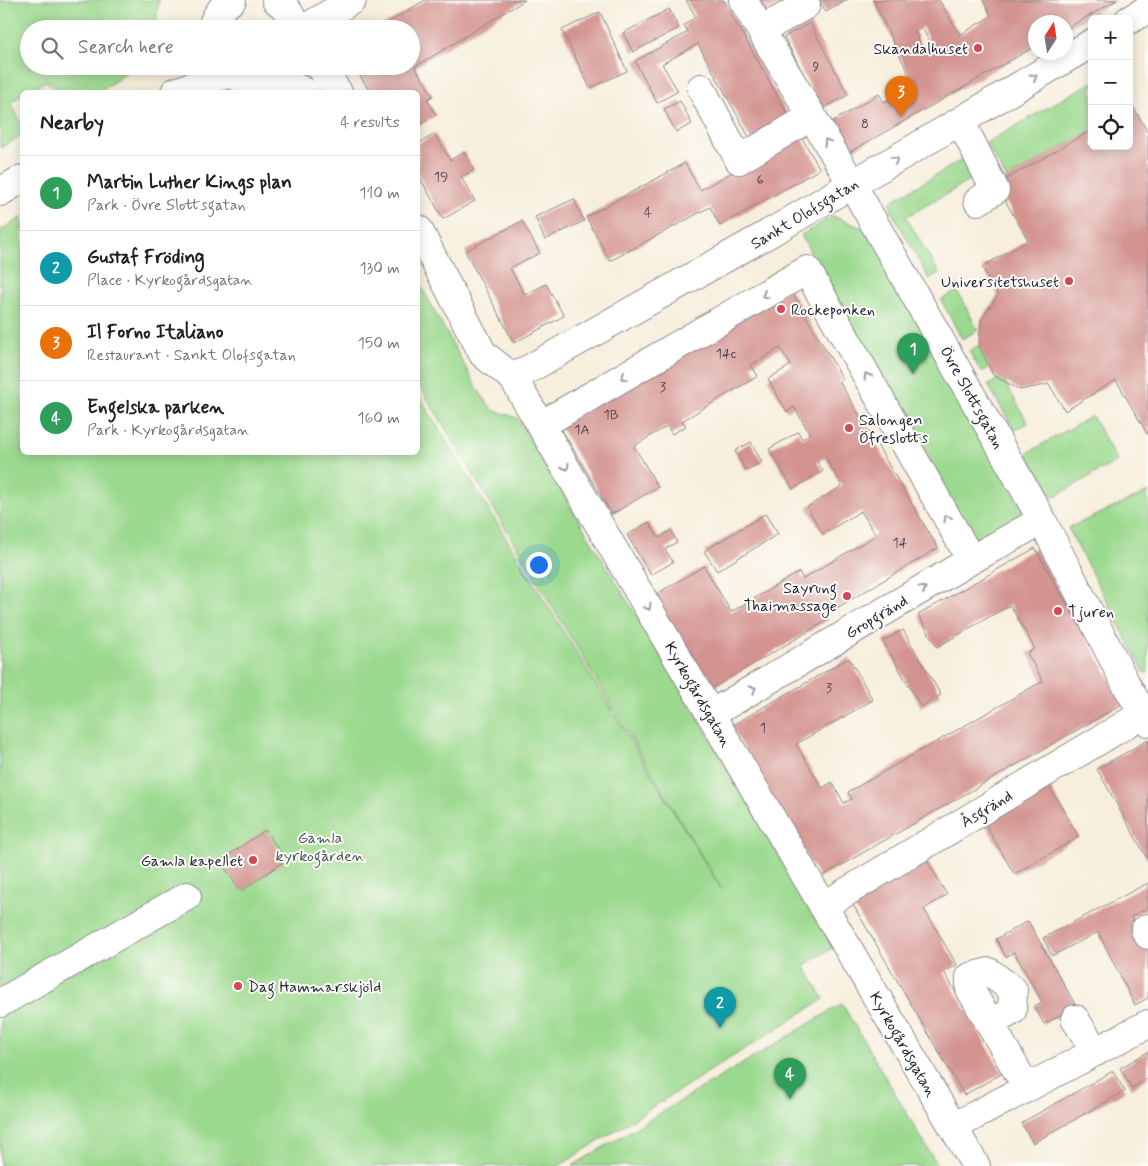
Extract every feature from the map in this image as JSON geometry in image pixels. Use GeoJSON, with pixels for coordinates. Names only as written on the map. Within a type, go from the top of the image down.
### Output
{"type":"FeatureCollection","features":[{"type":"Feature","properties":{"kind":"street"},"geometry":{"type":"LineString","coordinates":[[211,16],[219,12],[232,0]]}},
{"type":"Feature","properties":{"kind":"street"},"geometry":{"type":"LineString","coordinates":[[276,0],[284,5],[294,20]]}},
{"type":"Feature","properties":{"kind":"street"},"geometry":{"type":"LineString","coordinates":[[319,20],[352,0]]}},
{"type":"Feature","properties":{"kind":"street","name":"Övre Slottsgatan"},"geometry":{"type":"LineString","coordinates":[[743,0],[852,184],[1042,520],[1127,686],[1146,715]]}},
{"type":"Feature","properties":{"kind":"street"},"geometry":{"type":"LineString","coordinates":[[761,30],[806,5]]}},
{"type":"Feature","properties":{"kind":"street"},"geometry":{"type":"LineString","coordinates":[[1133,18],[1148,9]]}},
{"type":"Feature","properties":{"kind":"street","name":"Sankt Olofsgatan"},"geometry":{"type":"LineString","coordinates":[[513,378],[733,254],[1088,45]]}},
{"type":"Feature","properties":{"kind":"street"},"geometry":{"type":"LineString","coordinates":[[163,90],[177,75]]}},
{"type":"Feature","properties":{"kind":"street"},"geometry":{"type":"LineString","coordinates":[[180,90],[213,75]]}},
{"type":"Feature","properties":{"kind":"street"},"geometry":{"type":"LineString","coordinates":[[234,75],[238,78],[253,81],[270,75]]}},
{"type":"Feature","properties":{"kind":"street"},"geometry":{"type":"LineString","coordinates":[[283,75],[301,90]]}},
{"type":"Feature","properties":{"kind":"street"},"geometry":{"type":"LineString","coordinates":[[326,75],[337,90]]}},
{"type":"Feature","properties":{"kind":"street"},"geometry":{"type":"LineString","coordinates":[[701,88],[739,160],[812,116]]}},
{"type":"Feature","properties":{"kind":"street"},"geometry":{"type":"LineString","coordinates":[[960,122],[995,190],[978,201]]}},
{"type":"Feature","properties":{"kind":"street"},"geometry":{"type":"LineString","coordinates":[[0,192],[20,180]]}},
{"type":"Feature","properties":{"kind":"street","name":"Kyrkogårdsgatan"},"geometry":{"type":"LineString","coordinates":[[420,233],[483,354],[513,378],[976,1166]]}},
{"type":"Feature","properties":{"kind":"street"},"geometry":{"type":"LineString","coordinates":[[541,425],[807,270],[971,560]]}},
{"type":"Feature","properties":{"kind":"street","name":"Gropgränd"},"geometry":{"type":"LineString","coordinates":[[711,714],[1042,520]]}},
{"type":"Feature","properties":{"kind":"street","name":"Åsgränd"},"geometry":{"type":"LineString","coordinates":[[823,906],[1146,715]]}},
{"type":"Feature","properties":{"kind":"street"},"geometry":{"type":"LineString","coordinates":[[0,1003],[186,896]]}},
{"type":"Feature","properties":{"kind":"street"},"geometry":{"type":"LineString","coordinates":[[1148,928],[1146,930],[1148,935]]}},
{"type":"Feature","properties":{"kind":"street"},"geometry":{"type":"LineString","coordinates":[[1075,1019],[1096,1052]]}},
{"type":"Feature","properties":{"kind":"street"},"geometry":{"type":"LineString","coordinates":[[990,1023],[1027,1088]]}},
{"type":"Feature","properties":{"kind":"street"},"geometry":{"type":"LineString","coordinates":[[953,1127],[1148,1024]]}},
{"type":"Feature","properties":{"kind":"green space"},"geometry":{"type":"Polygon","coordinates":[[[0,0],[159,0],[156,20],[20,20],[20,75],[124,75],[101,90],[57,90],[46,81],[30,90],[20,90],[20,96],[11,102],[20,122],[20,136],[0,148],[0,0]]]}},
{"type":"Feature","properties":{"kind":"green space"},"geometry":{"type":"Polygon","coordinates":[[[1088,84],[1088,132],[1007,179],[986,143],[1088,84]]]}},
{"type":"Feature","properties":{"kind":"green space"},"geometry":{"type":"Polygon","coordinates":[[[963,159],[974,178],[906,217],[939,273],[929,279],[892,212],[890,202],[963,159]]]}},
{"type":"Feature","properties":{"kind":"green space"},"geometry":{"type":"Polygon","coordinates":[[[833,216],[867,230],[1024,513],[974,544],[801,235],[833,216]]]}},
{"type":"Feature","properties":{"kind":"green space","name":"Gamla kyrkogården"},"geometry":{"type":"Polygon","coordinates":[[[20,218],[20,455],[420,455],[420,397],[722,890],[420,387],[420,285],[478,390],[493,410],[517,418],[700,721],[833,948],[804,965],[824,999],[559,1166],[0,1166],[0,231],[20,218]]]}},
{"type":"Feature","properties":{"kind":"green space"},"geometry":{"type":"Polygon","coordinates":[[[957,291],[978,330],[962,339],[941,300],[957,291]]]}},
{"type":"Feature","properties":{"kind":"green space"},"geometry":{"type":"Polygon","coordinates":[[[983,343],[995,365],[981,372],[969,351],[983,343]]]}},
{"type":"Feature","properties":{"kind":"green space"},"geometry":{"type":"Polygon","coordinates":[[[1002,377],[1028,423],[1014,430],[988,385],[1002,377]]]}},
{"type":"Feature","properties":{"kind":"green space"},"geometry":{"type":"Polygon","coordinates":[[[1092,416],[1117,461],[1052,498],[1027,453],[1092,416]]]}},
{"type":"Feature","properties":{"kind":"green space"},"geometry":{"type":"Polygon","coordinates":[[[1148,492],[1148,673],[1144,672],[1068,528],[1148,492]]]}},
{"type":"Feature","properties":{"kind":"green space"},"geometry":{"type":"Polygon","coordinates":[[[842,1004],[938,1166],[572,1166],[842,1004]]]}},
{"type":"Feature","properties":{"kind":"building"},"geometry":{"type":"Polygon","coordinates":[[[425,0],[525,0],[420,64],[420,20],[392,20],[425,0]]]}},
{"type":"Feature","properties":{"kind":"building"},"geometry":{"type":"Polygon","coordinates":[[[686,0],[724,0],[793,124],[753,144],[698,44],[662,64],[678,91],[657,103],[635,61],[688,32],[684,25],[696,17],[686,0]]]}},
{"type":"Feature","properties":{"kind":"building"},"geometry":{"type":"Polygon","coordinates":[[[761,0],[786,0],[768,11],[761,0]]]}},
{"type":"Feature","properties":{"kind":"building"},"geometry":{"type":"Polygon","coordinates":[[[819,0],[847,0],[826,12],[819,0]]]}},
{"type":"Feature","properties":{"kind":"building"},"geometry":{"type":"Polygon","coordinates":[[[873,0],[939,0],[960,35],[991,16],[983,0],[1117,0],[1073,25],[1073,15],[1028,15],[1028,51],[850,152],[832,122],[879,94],[884,102],[914,85],[873,0]],[[922,27],[915,31],[922,49],[930,43],[922,27]]]}},
{"type":"Feature","properties":{"kind":"building"},"geometry":{"type":"Polygon","coordinates":[[[669,9],[679,28],[633,52],[623,33],[669,9]]]}},
{"type":"Feature","properties":{"kind":"building"},"geometry":{"type":"Polygon","coordinates":[[[600,12],[627,71],[590,88],[562,30],[600,12]]]}},
{"type":"Feature","properties":{"kind":"building"},"geometry":{"type":"Polygon","coordinates":[[[810,23],[848,95],[822,109],[784,37],[810,23]]]}},
{"type":"Feature","properties":{"kind":"building"},"geometry":{"type":"Polygon","coordinates":[[[360,75],[420,75],[433,96],[427,99],[436,115],[420,125],[420,90],[369,90],[360,75]]]}},
{"type":"Feature","properties":{"kind":"building"},"geometry":{"type":"Polygon","coordinates":[[[680,101],[692,124],[676,132],[664,109],[680,101]]]}},
{"type":"Feature","properties":{"kind":"building","name":"Universitetshuset"},"geometry":{"type":"Polygon","coordinates":[[[1133,106],[1148,133],[1148,435],[1116,380],[1065,411],[1049,384],[1020,390],[993,375],[979,346],[981,320],[998,295],[982,267],[1028,240],[996,185],[1088,132],[1088,150],[1133,150],[1133,106]]]}},
{"type":"Feature","properties":{"kind":"building"},"geometry":{"type":"Polygon","coordinates":[[[435,134],[450,160],[464,152],[474,170],[461,177],[475,201],[443,219],[420,178],[420,143],[435,134]]]}},
{"type":"Feature","properties":{"kind":"building"},"geometry":{"type":"Polygon","coordinates":[[[800,135],[820,169],[720,226],[710,207],[610,261],[586,217],[685,163],[700,190],[800,135]]]}},
{"type":"Feature","properties":{"kind":"building"},"geometry":{"type":"Polygon","coordinates":[[[574,199],[584,221],[545,240],[535,217],[574,199]]]}},
{"type":"Feature","properties":{"kind":"building"},"geometry":{"type":"Polygon","coordinates":[[[522,221],[540,253],[510,268],[525,295],[546,284],[564,316],[514,343],[465,251],[522,221]]]}},
{"type":"Feature","properties":{"kind":"building"},"geometry":{"type":"Polygon","coordinates":[[[790,289],[843,379],[839,381],[938,548],[825,615],[828,620],[709,690],[653,596],[704,566],[731,612],[799,572],[803,579],[876,535],[861,511],[823,534],[807,507],[842,486],[825,457],[817,462],[823,471],[793,489],[769,449],[798,432],[802,439],[810,434],[794,407],[787,412],[768,379],[791,365],[780,348],[751,365],[758,376],[682,421],[686,426],[672,434],[667,426],[634,446],[658,487],[612,514],[559,425],[790,289]]]}},
{"type":"Feature","properties":{"kind":"building"},"geometry":{"type":"Polygon","coordinates":[[[751,442],[762,462],[746,471],[735,451],[751,442]]]}},
{"type":"Feature","properties":{"kind":"building"},"geometry":{"type":"Polygon","coordinates":[[[765,514],[778,534],[717,571],[704,551],[765,514]]]}},
{"type":"Feature","properties":{"kind":"building"},"geometry":{"type":"Polygon","coordinates":[[[649,522],[659,538],[671,530],[677,542],[665,549],[673,562],[651,575],[627,535],[649,522]]]}},
{"type":"Feature","properties":{"kind":"building"},"geometry":{"type":"Polygon","coordinates":[[[1035,548],[1124,703],[819,878],[731,726],[849,658],[873,700],[796,744],[822,788],[832,782],[844,803],[852,799],[848,792],[1043,681],[1027,653],[1035,649],[1010,605],[937,647],[918,615],[1035,548]]]}},
{"type":"Feature","properties":{"kind":"building"},"geometry":{"type":"Polygon","coordinates":[[[903,630],[941,695],[921,707],[883,641],[903,630]]]}},
{"type":"Feature","properties":{"kind":"building"},"geometry":{"type":"Polygon","coordinates":[[[1148,740],[1148,860],[1097,769],[1148,740]]]}},
{"type":"Feature","properties":{"kind":"building"},"geometry":{"type":"Polygon","coordinates":[[[1050,787],[1079,837],[1014,874],[985,824],[1050,787]]]}},
{"type":"Feature","properties":{"kind":"building","name":"Gamla kapellet"},"geometry":{"type":"Polygon","coordinates":[[[265,830],[286,860],[241,891],[220,861],[265,830]]]}},
{"type":"Feature","properties":{"kind":"building"},"geometry":{"type":"Polygon","coordinates":[[[927,860],[947,895],[924,909],[957,965],[944,972],[1003,1073],[964,1095],[852,903],[927,860]]]}},
{"type":"Feature","properties":{"kind":"building"},"geometry":{"type":"Polygon","coordinates":[[[1148,883],[1148,908],[1131,917],[1148,949],[1148,998],[1135,1005],[1098,932],[1052,956],[1043,938],[1148,883]]]}},
{"type":"Feature","properties":{"kind":"building"},"geometry":{"type":"Polygon","coordinates":[[[1028,921],[1076,1006],[1044,1024],[1034,1006],[1042,1002],[1014,952],[1006,957],[996,939],[1028,921]]]}},
{"type":"Feature","properties":{"kind":"building"},"geometry":{"type":"Polygon","coordinates":[[[1148,1052],[1148,1078],[1132,1088],[1120,1068],[1148,1052]]]}},
{"type":"Feature","properties":{"kind":"building"},"geometry":{"type":"Polygon","coordinates":[[[1113,1071],[1125,1091],[1033,1143],[1021,1123],[1113,1071]]]}},
{"type":"Feature","properties":{"kind":"place","name":"Skandalhuset"},"geometry":{"type":"Point","coordinates":[978,48]}},
{"type":"Feature","properties":{"kind":"place","name":"Il Forno Italiano"},"geometry":{"type":"Point","coordinates":[901,117]}},
{"type":"Feature","properties":{"kind":"place","name":"Universitetshuset"},"geometry":{"type":"Point","coordinates":[1069,281]}},
{"type":"Feature","properties":{"kind":"place","name":"Rockeponken"},"geometry":{"type":"Point","coordinates":[781,309]}},
{"type":"Feature","properties":{"kind":"place","name":"Martin Luther Kings plan"},"geometry":{"type":"Point","coordinates":[913,374]}},
{"type":"Feature","properties":{"kind":"place","name":"Salongen Öfreslotts"},"geometry":{"type":"Point","coordinates":[849,428]}},
{"type":"Feature","properties":{"kind":"place","name":"Sayrung Thaimassage"},"geometry":{"type":"Point","coordinates":[847,596]}},
{"type":"Feature","properties":{"kind":"place","name":"Tjuren"},"geometry":{"type":"Point","coordinates":[1058,611]}},
{"type":"Feature","properties":{"kind":"place","name":"Gamla kapellet"},"geometry":{"type":"Point","coordinates":[253,860]}},
{"type":"Feature","properties":{"kind":"place","name":"Dag Hammarskjöld"},"geometry":{"type":"Point","coordinates":[238,986]}},
{"type":"Feature","properties":{"kind":"place","name":"Gustaf Fröding"},"geometry":{"type":"Point","coordinates":[720,1028]}},
{"type":"Feature","properties":{"kind":"place","name":"Engelska parken"},"geometry":{"type":"Point","coordinates":[790,1099]}}]}
